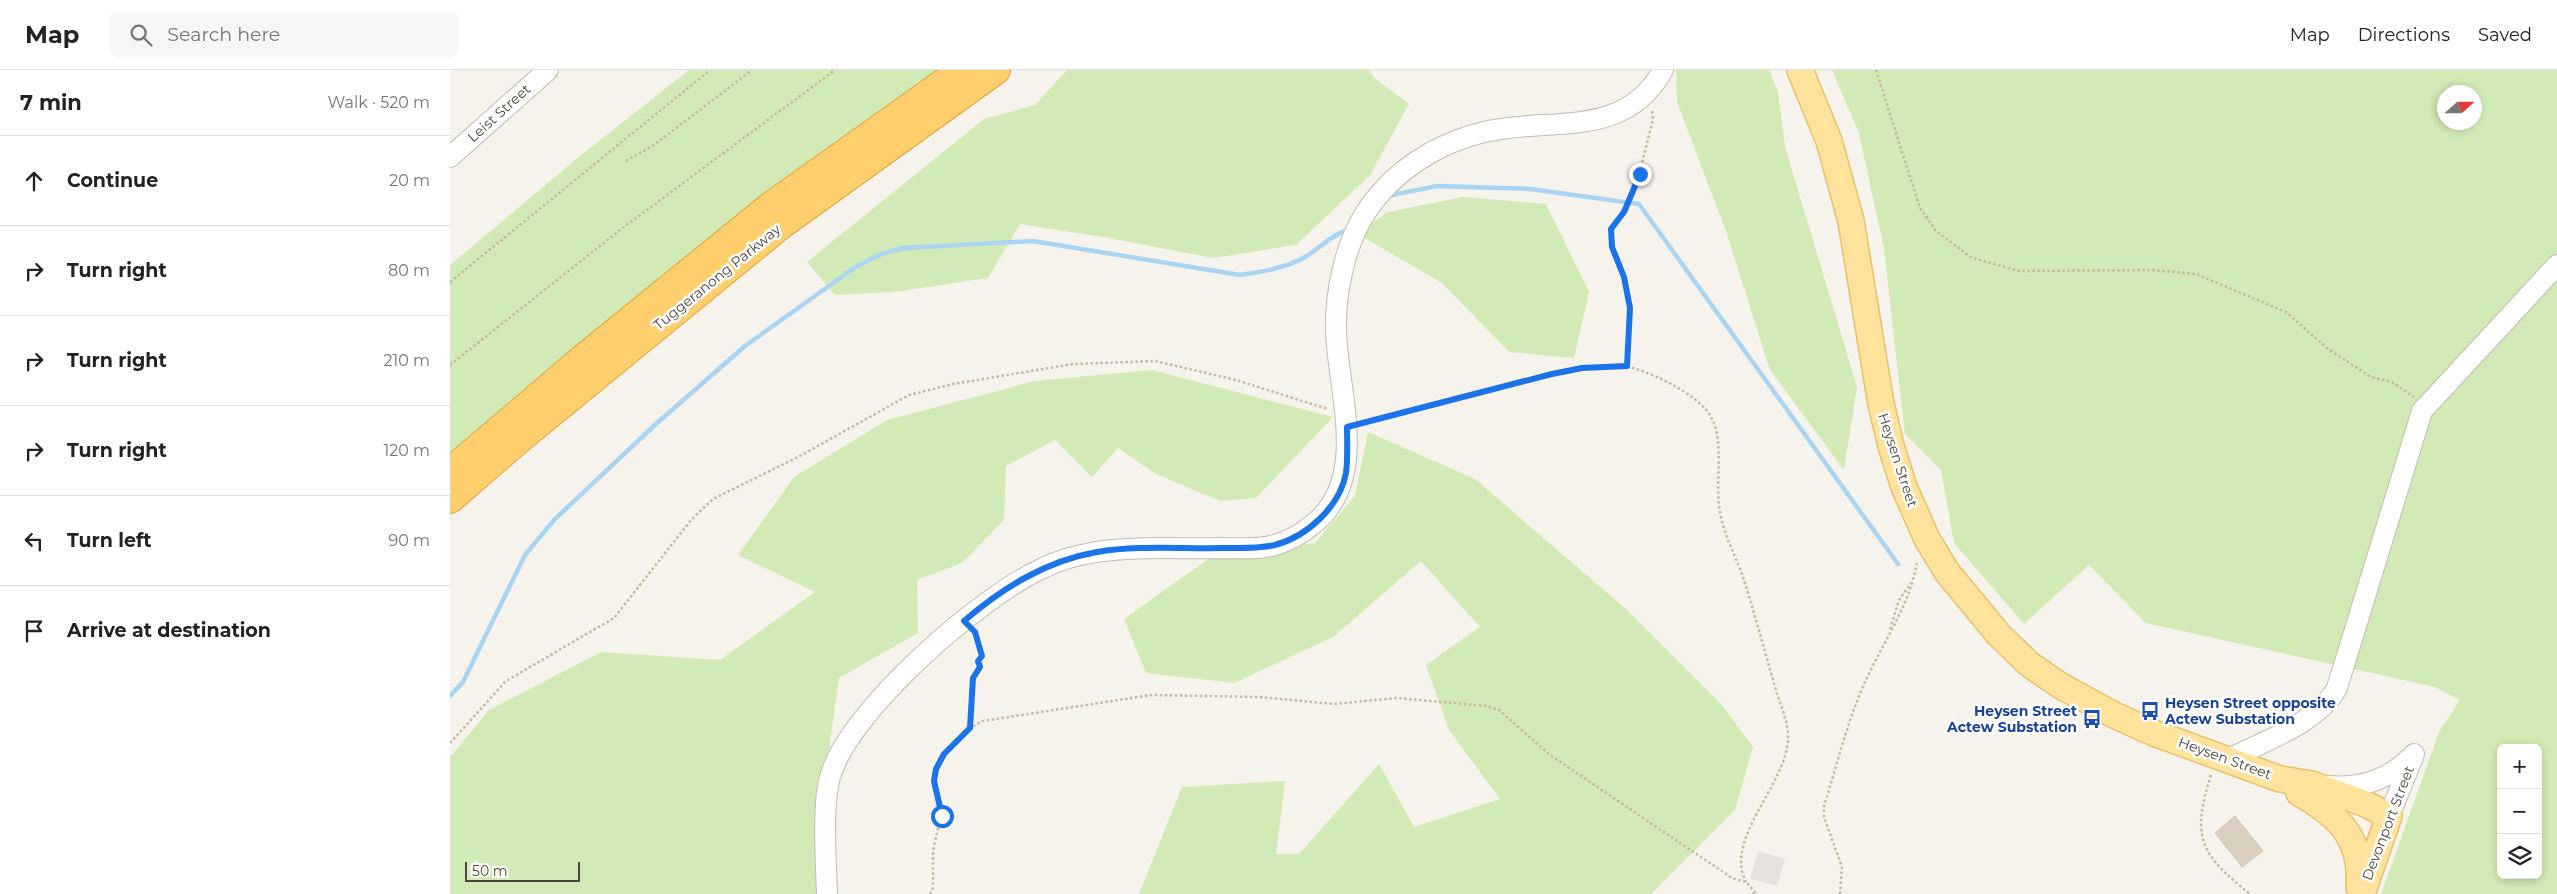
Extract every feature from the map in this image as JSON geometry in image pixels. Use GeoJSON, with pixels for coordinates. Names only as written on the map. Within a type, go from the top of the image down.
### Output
{"type":"FeatureCollection","features":[{"type":"Feature","properties":{"kind":"highway","name":"Tuggeranong Parkway"},"geometry":{"type":"LineString","coordinates":[[450,472],[585,357],[771,206],[962,70]]}},
{"type":"Feature","properties":{"kind":"highway","name":"Tuggeranong Parkway"},"geometry":{"type":"LineString","coordinates":[[450,499],[782,224],[996,70]]}},
{"type":"Feature","properties":{"kind":"main road","name":"Heysen Street"},"geometry":{"type":"LineString","coordinates":[[1800,70],[1829,141],[1851,221],[1881,404],[1891,446],[1904,487],[1927,540],[1947,572],[1987,621],[2029,664],[2061,686],[2114,715],[2154,733],[2297,785],[2368,805],[2387,821]]}},
{"type":"Feature","properties":{"kind":"main road"},"geometry":{"type":"LineString","coordinates":[[2297,785],[2328,812],[2350,836],[2359,862],[2358,894]]}},
{"type":"Feature","properties":{"kind":"main road","name":"Devonport Street"},"geometry":{"type":"LineString","coordinates":[[2362,894],[2387,821]]}},
{"type":"Feature","properties":{"kind":"street","name":"Leist Street"},"geometry":{"type":"LineString","coordinates":[[450,157],[548,70]]}},
{"type":"Feature","properties":{"kind":"street"},"geometry":{"type":"LineString","coordinates":[[827,894],[827,795],[830,776],[847,740],[878,700],[964,621],[992,598],[1027,576],[1067,559],[1098,552],[1148,548],[1253,548],[1275,545],[1295,537],[1314,524],[1333,504],[1342,486],[1346,472],[1345,420],[1336,328],[1338,295],[1351,245],[1366,212],[1388,186],[1424,157],[1457,140],[1511,127],[1600,120],[1637,104],[1651,90],[1663,70]]}},
{"type":"Feature","properties":{"kind":"street"},"geometry":{"type":"LineString","coordinates":[[2223,757],[2310,718],[2332,697],[2340,678],[2422,411],[2557,265]]}},
{"type":"Feature","properties":{"kind":"street","name":"Devonport Street"},"geometry":{"type":"LineString","coordinates":[[2297,785],[2343,787],[2374,782],[2397,769],[2415,753],[2387,821]]}},
{"type":"Feature","properties":{"kind":"path"},"geometry":{"type":"LineString","coordinates":[[450,282],[710,70]]}},
{"type":"Feature","properties":{"kind":"path"},"geometry":{"type":"LineString","coordinates":[[626,161],[654,145],[752,70]]}},
{"type":"Feature","properties":{"kind":"path"},"geometry":{"type":"LineString","coordinates":[[450,366],[620,230],[835,70]]}},
{"type":"Feature","properties":{"kind":"path"},"geometry":{"type":"LineString","coordinates":[[1876,70],[1920,208],[1936,231],[1972,258],[2018,271],[2151,270],[2196,274],[2286,312],[2328,349],[2371,377],[2392,382],[2427,406]]}},
{"type":"Feature","properties":{"kind":"path"},"geometry":{"type":"LineString","coordinates":[[1627,366],[1630,308],[1624,277],[1612,247],[1611,229],[1627,206],[1628,198],[1640,174],[1653,119],[1651,90]]}},
{"type":"Feature","properties":{"kind":"path"},"geometry":{"type":"LineString","coordinates":[[450,743],[506,681],[614,618],[691,520],[713,499],[798,457],[909,395],[953,384],[1073,364],[1155,361],[1236,380],[1345,420],[1582,368],[1627,366],[1658,379],[1697,400],[1711,416],[1717,429],[1717,498],[1721,519],[1741,573],[1775,688],[1788,722],[1788,743],[1776,777],[1747,836],[1741,864],[1746,882],[1755,893]]}},
{"type":"Feature","properties":{"kind":"path"},"geometry":{"type":"LineString","coordinates":[[1840,894],[1842,867],[1824,817],[1824,806],[1853,712],[1889,632],[1905,607],[1912,581],[1894,612],[1889,632]]}},
{"type":"Feature","properties":{"kind":"path"},"geometry":{"type":"LineString","coordinates":[[964,621],[975,632],[982,656],[978,661],[980,667],[973,678],[970,728]]}},
{"type":"Feature","properties":{"kind":"path"},"geometry":{"type":"LineString","coordinates":[[930,894],[933,888],[933,851],[942,810],[934,775],[944,754],[970,728],[993,718],[1152,695],[1259,697],[1334,704],[1396,698],[1487,706],[1499,710],[1550,756],[1732,878],[1746,882]]}},
{"type":"Feature","properties":{"kind":"path"},"geometry":{"type":"LineString","coordinates":[[2223,757],[2200,814],[2203,839],[2206,850],[2217,867],[2250,894]]}},
{"type":"Feature","properties":{"kind":"shaded area"},"geometry":{"type":"Polygon","coordinates":[[[1758,851],[1785,859],[1777,886],[1750,879],[1758,851]]]}},
{"type":"Feature","properties":{"kind":"green space"},"geometry":{"type":"Polygon","coordinates":[[[689,70],[960,70],[450,473],[450,265],[580,156],[689,70]]]}},
{"type":"Feature","properties":{"kind":"green space"},"geometry":{"type":"Polygon","coordinates":[[[1067,70],[1370,70],[1373,77],[1409,104],[1370,175],[1296,245],[1213,258],[1103,237],[1020,224],[988,278],[894,292],[835,295],[807,262],[984,119],[1035,105],[1067,70]]]}},
{"type":"Feature","properties":{"kind":"green space"},"geometry":{"type":"Polygon","coordinates":[[[1676,70],[1769,70],[1778,92],[1785,147],[1857,387],[1844,470],[1770,370],[1726,231],[1677,102],[1676,70]]]}},
{"type":"Feature","properties":{"kind":"green space"},"geometry":{"type":"Polygon","coordinates":[[[1832,70],[2557,70],[2557,894],[2381,894],[2439,732],[2460,700],[2435,687],[2146,623],[2089,565],[2024,624],[1954,543],[1941,470],[1905,434],[1884,249],[1859,133],[1832,70]]]}},
{"type":"Feature","properties":{"kind":"green space"},"geometry":{"type":"Polygon","coordinates":[[[1463,197],[1546,204],[1589,292],[1574,358],[1509,352],[1442,283],[1356,233],[1388,212],[1463,197]]]}},
{"type":"Feature","properties":{"kind":"green space"},"geometry":{"type":"Polygon","coordinates":[[[1152,370],[1333,417],[1256,498],[1220,501],[1156,474],[1118,448],[1092,477],[1055,440],[1006,466],[1004,520],[962,563],[917,580],[918,633],[839,678],[830,742],[823,894],[450,894],[450,757],[489,710],[601,652],[720,660],[815,592],[738,555],[794,477],[887,420],[1035,381],[1152,370]]]}},
{"type":"Feature","properties":{"kind":"green space"},"geometry":{"type":"Polygon","coordinates":[[[1368,432],[1475,479],[1626,609],[1721,704],[1753,747],[1735,810],[1651,894],[1139,894],[1182,787],[1285,781],[1276,854],[1299,854],[1379,764],[1414,827],[1500,799],[1449,730],[1426,665],[1480,627],[1421,561],[1333,637],[1234,683],[1146,673],[1124,619],[1214,555],[1315,543],[1355,496],[1368,432]]]}},
{"type":"Feature","properties":{"kind":"building"},"geometry":{"type":"Polygon","coordinates":[[[2235,816],[2263,851],[2242,867],[2215,833],[2235,816]]]}},
{"type":"Feature","properties":{"kind":"waterway"},"geometry":{"type":"LineString","coordinates":[[1392,195],[1437,186],[1530,189],[1639,204],[1898,564]]}},
{"type":"Feature","properties":{"kind":"waterway"},"geometry":{"type":"LineString","coordinates":[[450,696],[463,682],[525,555],[554,520],[657,423],[745,346],[857,266],[884,253],[904,248],[1033,241],[1240,275],[1273,269],[1298,261],[1336,235],[1348,230]]}},
{"type":"Feature","properties":{"kind":"place","name":"Heysen Street opposite Actew Substation"},"geometry":{"type":"Point","coordinates":[2150,711]}},
{"type":"Feature","properties":{"kind":"place","name":"Heysen Street Actew Substation"},"geometry":{"type":"Point","coordinates":[2092,719]}},
{"type":"Feature","properties":{"kind":"route"},"geometry":{"type":"LineString","coordinates":[[942,816],[934,775],[944,754],[970,728],[973,678],[980,667],[978,661],[982,656],[981,647],[975,632],[964,621],[992,598],[1045,566],[1098,552],[1148,548],[1253,548],[1275,545],[1295,537],[1314,524],[1333,504],[1342,486],[1346,472],[1347,427],[1552,374],[1582,368],[1627,366],[1630,308],[1624,277],[1612,247],[1611,229],[1624,212],[1628,198],[1636,187],[1640,174]]}}]}
